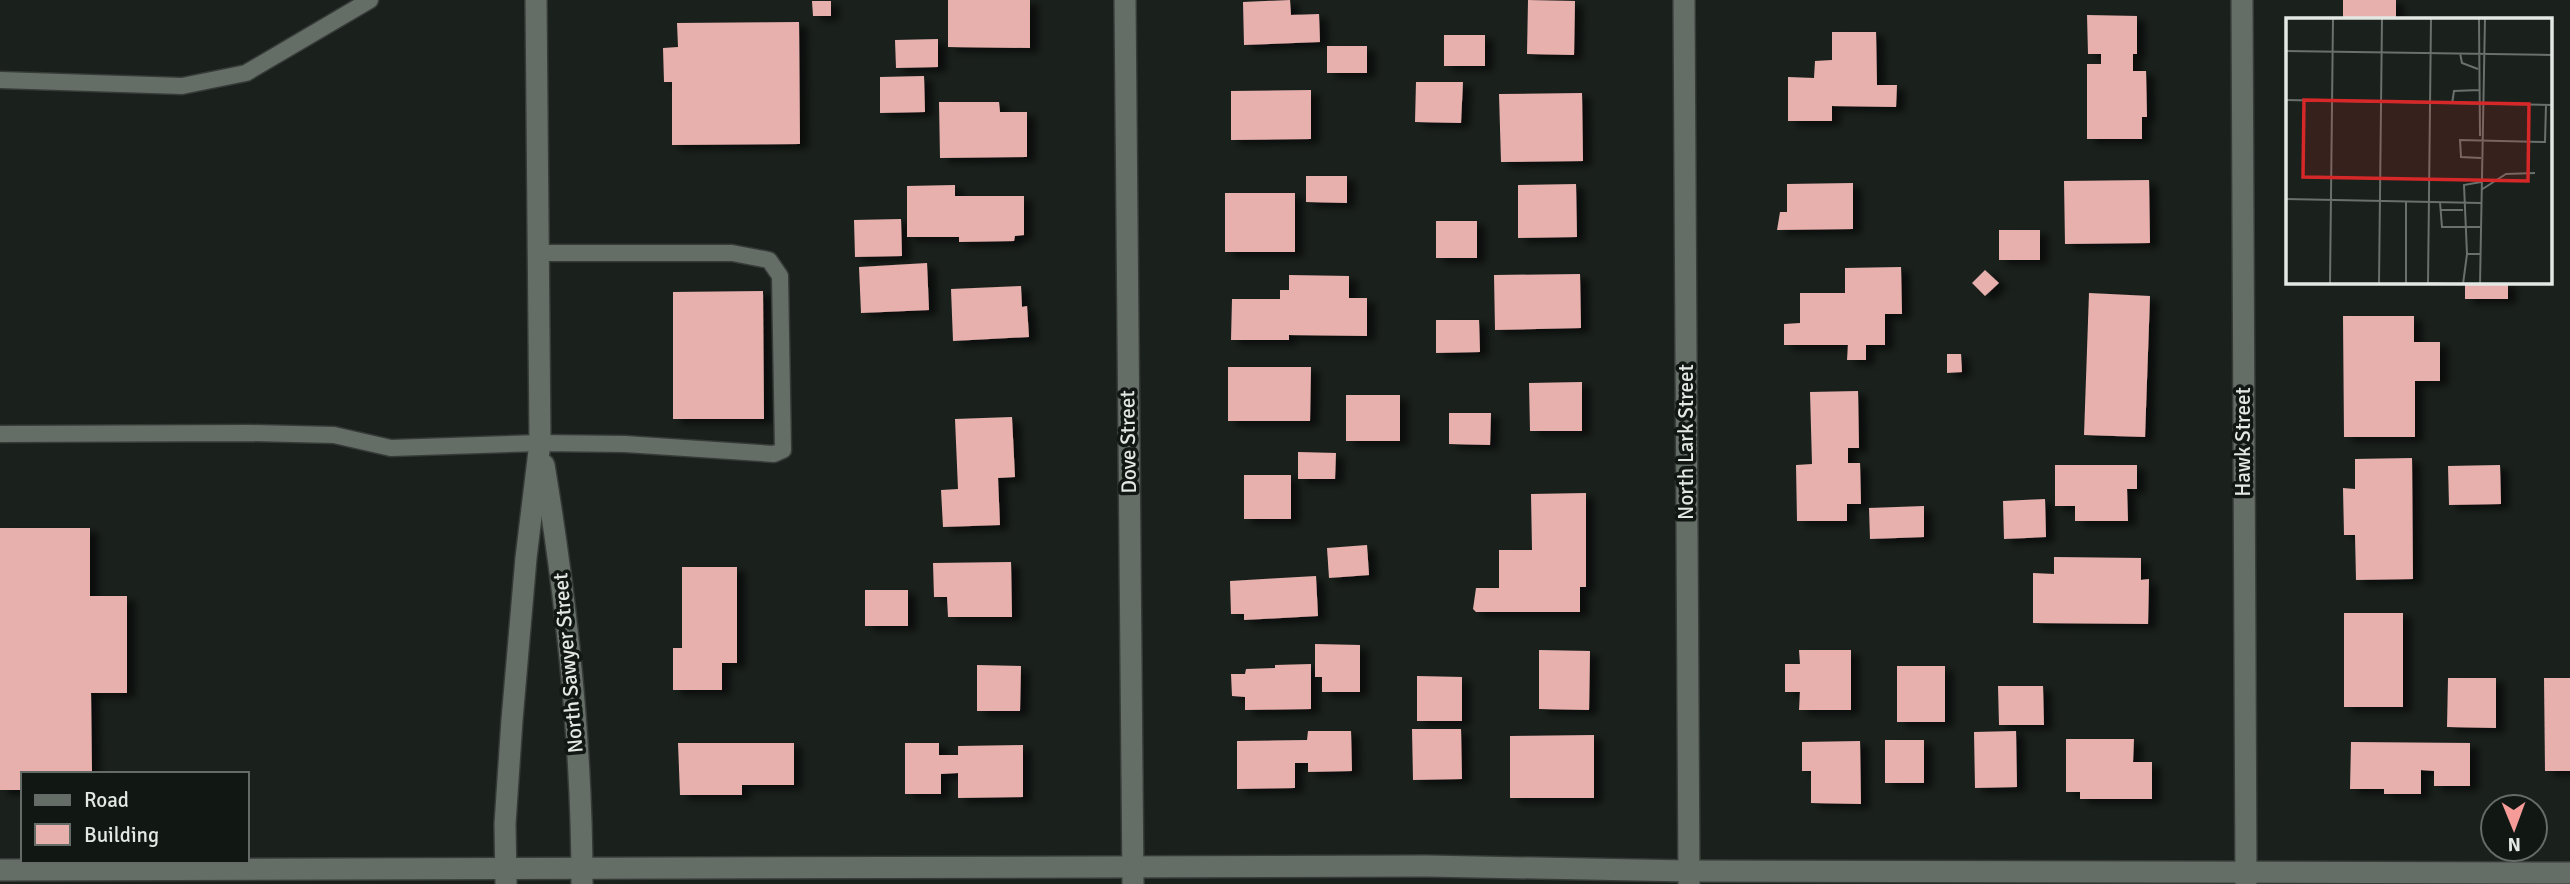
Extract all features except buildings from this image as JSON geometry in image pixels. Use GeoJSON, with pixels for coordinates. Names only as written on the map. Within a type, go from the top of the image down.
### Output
{"type":"FeatureCollection","features":[{"type":"Feature","properties":{"kind":"street","name":"North Sawyer Street"},"geometry":{"type":"LineString","coordinates":[[506,876],[505,824],[512,720],[526,558],[540,443],[536,0]]}},
{"type":"Feature","properties":{"kind":"street","name":"Dove Street"},"geometry":{"type":"LineString","coordinates":[[1125,0],[1133,875]]}},
{"type":"Feature","properties":{"kind":"street","name":"North Lark Street"},"geometry":{"type":"LineString","coordinates":[[1684,0],[1688,877]]}},
{"type":"Feature","properties":{"kind":"street","name":"Hawk Street"},"geometry":{"type":"LineString","coordinates":[[2242,0],[2246,879]]}},
{"type":"Feature","properties":{"kind":"street","name":"North Sawyer Street"},"geometry":{"type":"LineString","coordinates":[[540,443],[564,597],[582,876]]}},
{"type":"Feature","properties":{"kind":"street"},"geometry":{"type":"LineString","coordinates":[[0,870],[210,867],[506,876],[880,876],[1133,875],[1427,866],[1688,877],[2246,879],[2570,873]]}},
{"type":"Feature","properties":{"kind":"lane"},"geometry":{"type":"LineString","coordinates":[[0,80],[182,86],[205,82],[246,73],[370,0]]}},
{"type":"Feature","properties":{"kind":"lane"},"geometry":{"type":"LineString","coordinates":[[0,434],[320,435],[391,448],[540,443],[625,444],[774,454],[785,445],[780,276],[769,260],[732,253],[538,253]]}}]}
